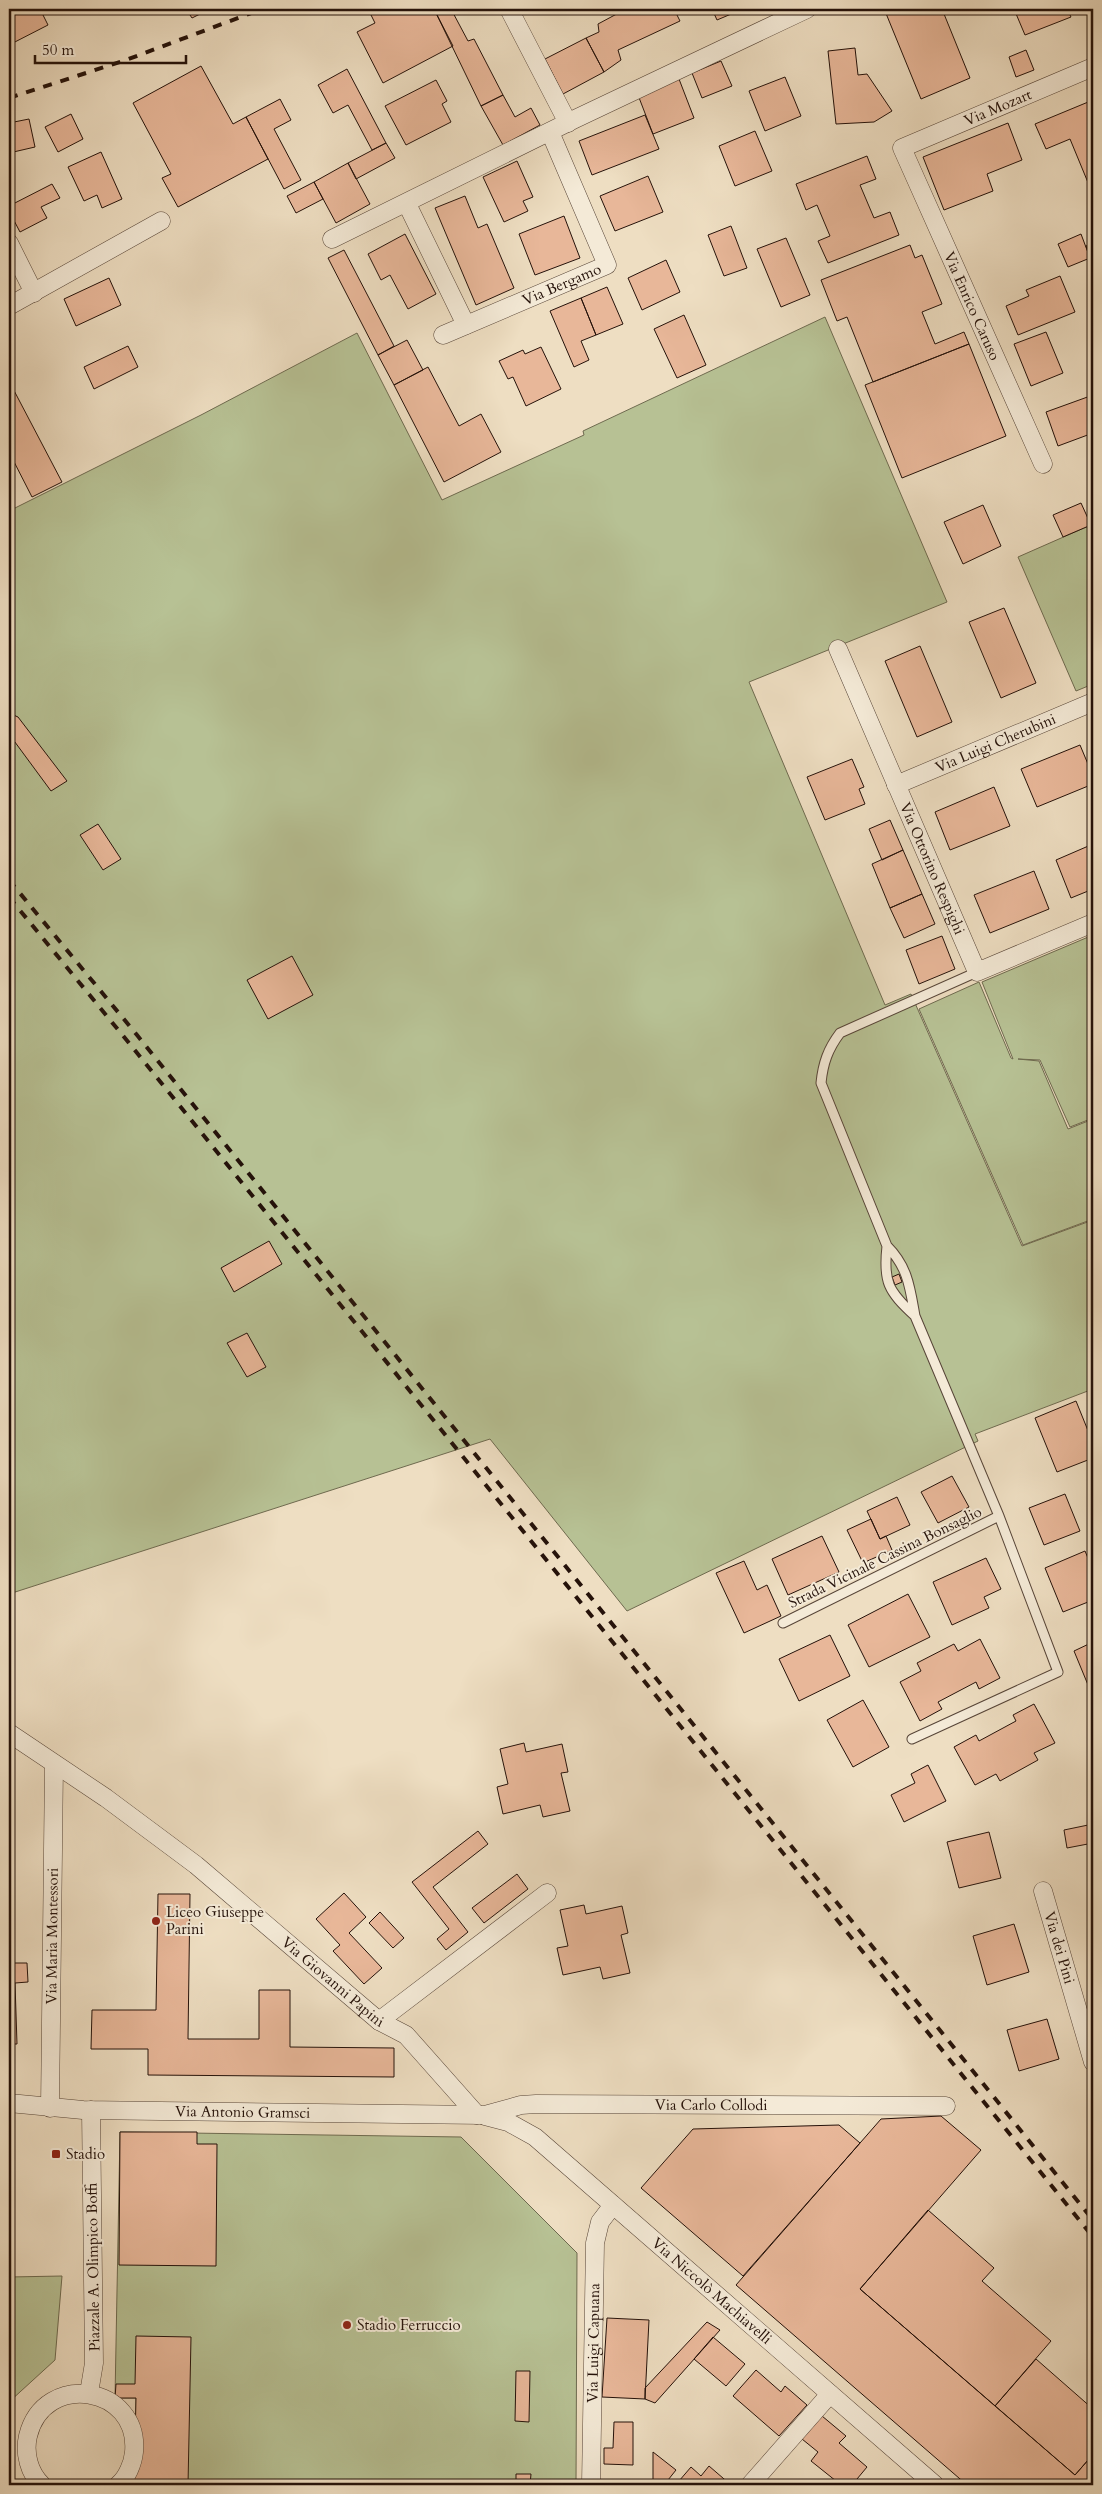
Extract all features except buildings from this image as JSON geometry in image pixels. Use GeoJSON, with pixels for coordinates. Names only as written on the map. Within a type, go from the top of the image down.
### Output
{"type":"FeatureCollection","features":[{"type":"Feature","properties":{"kind":"street"},"geometry":{"type":"LineString","coordinates":[[509,9],[568,123]]}},
{"type":"Feature","properties":{"kind":"street"},"geometry":{"type":"LineString","coordinates":[[332,239],[407,204],[784,13],[807,9]]}},
{"type":"Feature","properties":{"kind":"street","name":"Via Mozart"},"geometry":{"type":"LineString","coordinates":[[902,148],[1093,67]]}},
{"type":"Feature","properties":{"kind":"street","name":"Via Bergamo"},"geometry":{"type":"LineString","coordinates":[[443,335],[607,265],[550,132]]}},
{"type":"Feature","properties":{"kind":"street","name":"Via Enrico Caruso"},"geometry":{"type":"LineString","coordinates":[[902,148],[1043,464]]}},
{"type":"Feature","properties":{"kind":"street"},"geometry":{"type":"LineString","coordinates":[[407,204],[466,325]]}},
{"type":"Feature","properties":{"kind":"street"},"geometry":{"type":"LineString","coordinates":[[9,306],[162,221]]}},
{"type":"Feature","properties":{"kind":"street"},"geometry":{"type":"LineString","coordinates":[[9,243],[34,293]]}},
{"type":"Feature","properties":{"kind":"street","name":"Via Ottorino Respighi"},"geometry":{"type":"LineString","coordinates":[[838,649],[977,972]]}},
{"type":"Feature","properties":{"kind":"street","name":"Via Luigi Cherubini"},"geometry":{"type":"LineString","coordinates":[[896,785],[1093,702]]}},
{"type":"Feature","properties":{"kind":"street"},"geometry":{"type":"LineString","coordinates":[[977,972],[1093,923]]}},
{"type":"Feature","properties":{"kind":"street","name":"Via Giovanni Papini"},"geometry":{"type":"LineString","coordinates":[[9,1733],[126,1812],[196,1865],[379,2021],[406,2035],[477,2115]]}},
{"type":"Feature","properties":{"kind":"street","name":"Via Maria Montessori"},"geometry":{"type":"LineString","coordinates":[[50,2108],[54,1764]]}},
{"type":"Feature","properties":{"kind":"street","name":"Via dei Pini"},"geometry":{"type":"LineString","coordinates":[[1043,1891],[1093,2062]]}},
{"type":"Feature","properties":{"kind":"street"},"geometry":{"type":"LineString","coordinates":[[379,2021],[547,1893]]}},
{"type":"Feature","properties":{"kind":"street","name":"Via Antonio Gramsci"},"geometry":{"type":"LineString","coordinates":[[9,2103],[91,2110],[477,2115]]}},
{"type":"Feature","properties":{"kind":"street","name":"Via Carlo Collodi"},"geometry":{"type":"LineString","coordinates":[[477,2115],[492,2114],[514,2107],[536,2104],[946,2106]]}},
{"type":"Feature","properties":{"kind":"street","name":"Piazzale A. Olimpico Boffi"},"geometry":{"type":"LineString","coordinates":[[89,2393],[94,2363],[91,2110]]}},
{"type":"Feature","properties":{"kind":"street","name":"Via Niccolò Machiavelli"},"geometry":{"type":"LineString","coordinates":[[477,2115],[508,2122],[522,2128],[934,2485]]}},
{"type":"Feature","properties":{"kind":"street","name":"Via Luigi Capuana"},"geometry":{"type":"LineString","coordinates":[[591,2485],[595,2244],[600,2222],[613,2205]]}},
{"type":"Feature","properties":{"kind":"street"},"geometry":{"type":"LineString","coordinates":[[42,2485],[17,2445],[38,2413],[52,2400],[70,2394],[89,2393],[111,2402],[125,2415],[130,2424],[135,2443],[133,2461],[118,2485]]}},
{"type":"Feature","properties":{"kind":"street"},"geometry":{"type":"LineString","coordinates":[[750,2485],[830,2394]]}},
{"type":"Feature","properties":{"kind":"lane","name":"Strada Vicinale Cassina Bonsaglio"},"geometry":{"type":"LineString","coordinates":[[912,1739],[1058,1672],[999,1516],[915,1316],[910,1286],[899,1258],[887,1246],[821,1083],[829,1048],[840,1033],[977,972]]}},
{"type":"Feature","properties":{"kind":"lane","name":"Strada Vicinale Cassina Bonsaglio"},"geometry":{"type":"LineString","coordinates":[[887,1246],[884,1272],[896,1298],[915,1316]]}},
{"type":"Feature","properties":{"kind":"lane","name":"Strada Vicinale Cassina Bonsaglio"},"geometry":{"type":"LineString","coordinates":[[784,1623],[999,1516]]}},
{"type":"Feature","properties":{"kind":"green space"},"geometry":{"type":"Polygon","coordinates":[[[825,317],[947,602],[749,682],[885,1005],[911,994],[1022,1246],[1093,1220],[1093,1389],[975,1434],[978,1441],[627,1611],[490,1439],[9,1594],[9,511],[201,415],[357,333],[442,500],[584,435],[583,431],[825,317]]]}},
{"type":"Feature","properties":{"kind":"green space"},"geometry":{"type":"Polygon","coordinates":[[[1093,524],[1093,684],[1076,691],[1018,557],[1093,524]]]}},
{"type":"Feature","properties":{"kind":"green space"},"geometry":{"type":"Polygon","coordinates":[[[1093,935],[1093,1118],[1070,1127],[1040,1060],[1018,1059],[1039,1061],[1068,1129],[1093,1119],[1093,1219],[1023,1245],[919,1009],[979,982],[1013,1059],[982,982],[1093,935]]]}},
{"type":"Feature","properties":{"kind":"green space","name":"Stadio Ferruccio"},"geometry":{"type":"Polygon","coordinates":[[[120,2132],[461,2137],[577,2253],[576,2485],[134,2485],[136,2398],[115,2398],[120,2132]]]}},
{"type":"Feature","properties":{"kind":"green space"},"geometry":{"type":"Polygon","coordinates":[[[62,2276],[55,2360],[9,2402],[9,2277],[62,2276]]]}},
{"type":"Feature","properties":{"kind":"railway"},"geometry":{"type":"LineString","coordinates":[[9,98],[126,60],[262,9]]}},
{"type":"Feature","properties":{"kind":"railway"},"geometry":{"type":"LineString","coordinates":[[9,880],[137,1035],[1093,2220]]}},
{"type":"Feature","properties":{"kind":"railway"},"geometry":{"type":"LineString","coordinates":[[9,897],[1093,2237]]}},
{"type":"Feature","properties":{"kind":"place","name":"Liceo Giuseppe Parini"},"geometry":{"type":"Point","coordinates":[156,1921]}},
{"type":"Feature","properties":{"kind":"place","name":"Stadio"},"geometry":{"type":"Point","coordinates":[56,2154]}},
{"type":"Feature","properties":{"kind":"place","name":"Stadio Ferruccio"},"geometry":{"type":"Point","coordinates":[347,2325]}}]}
